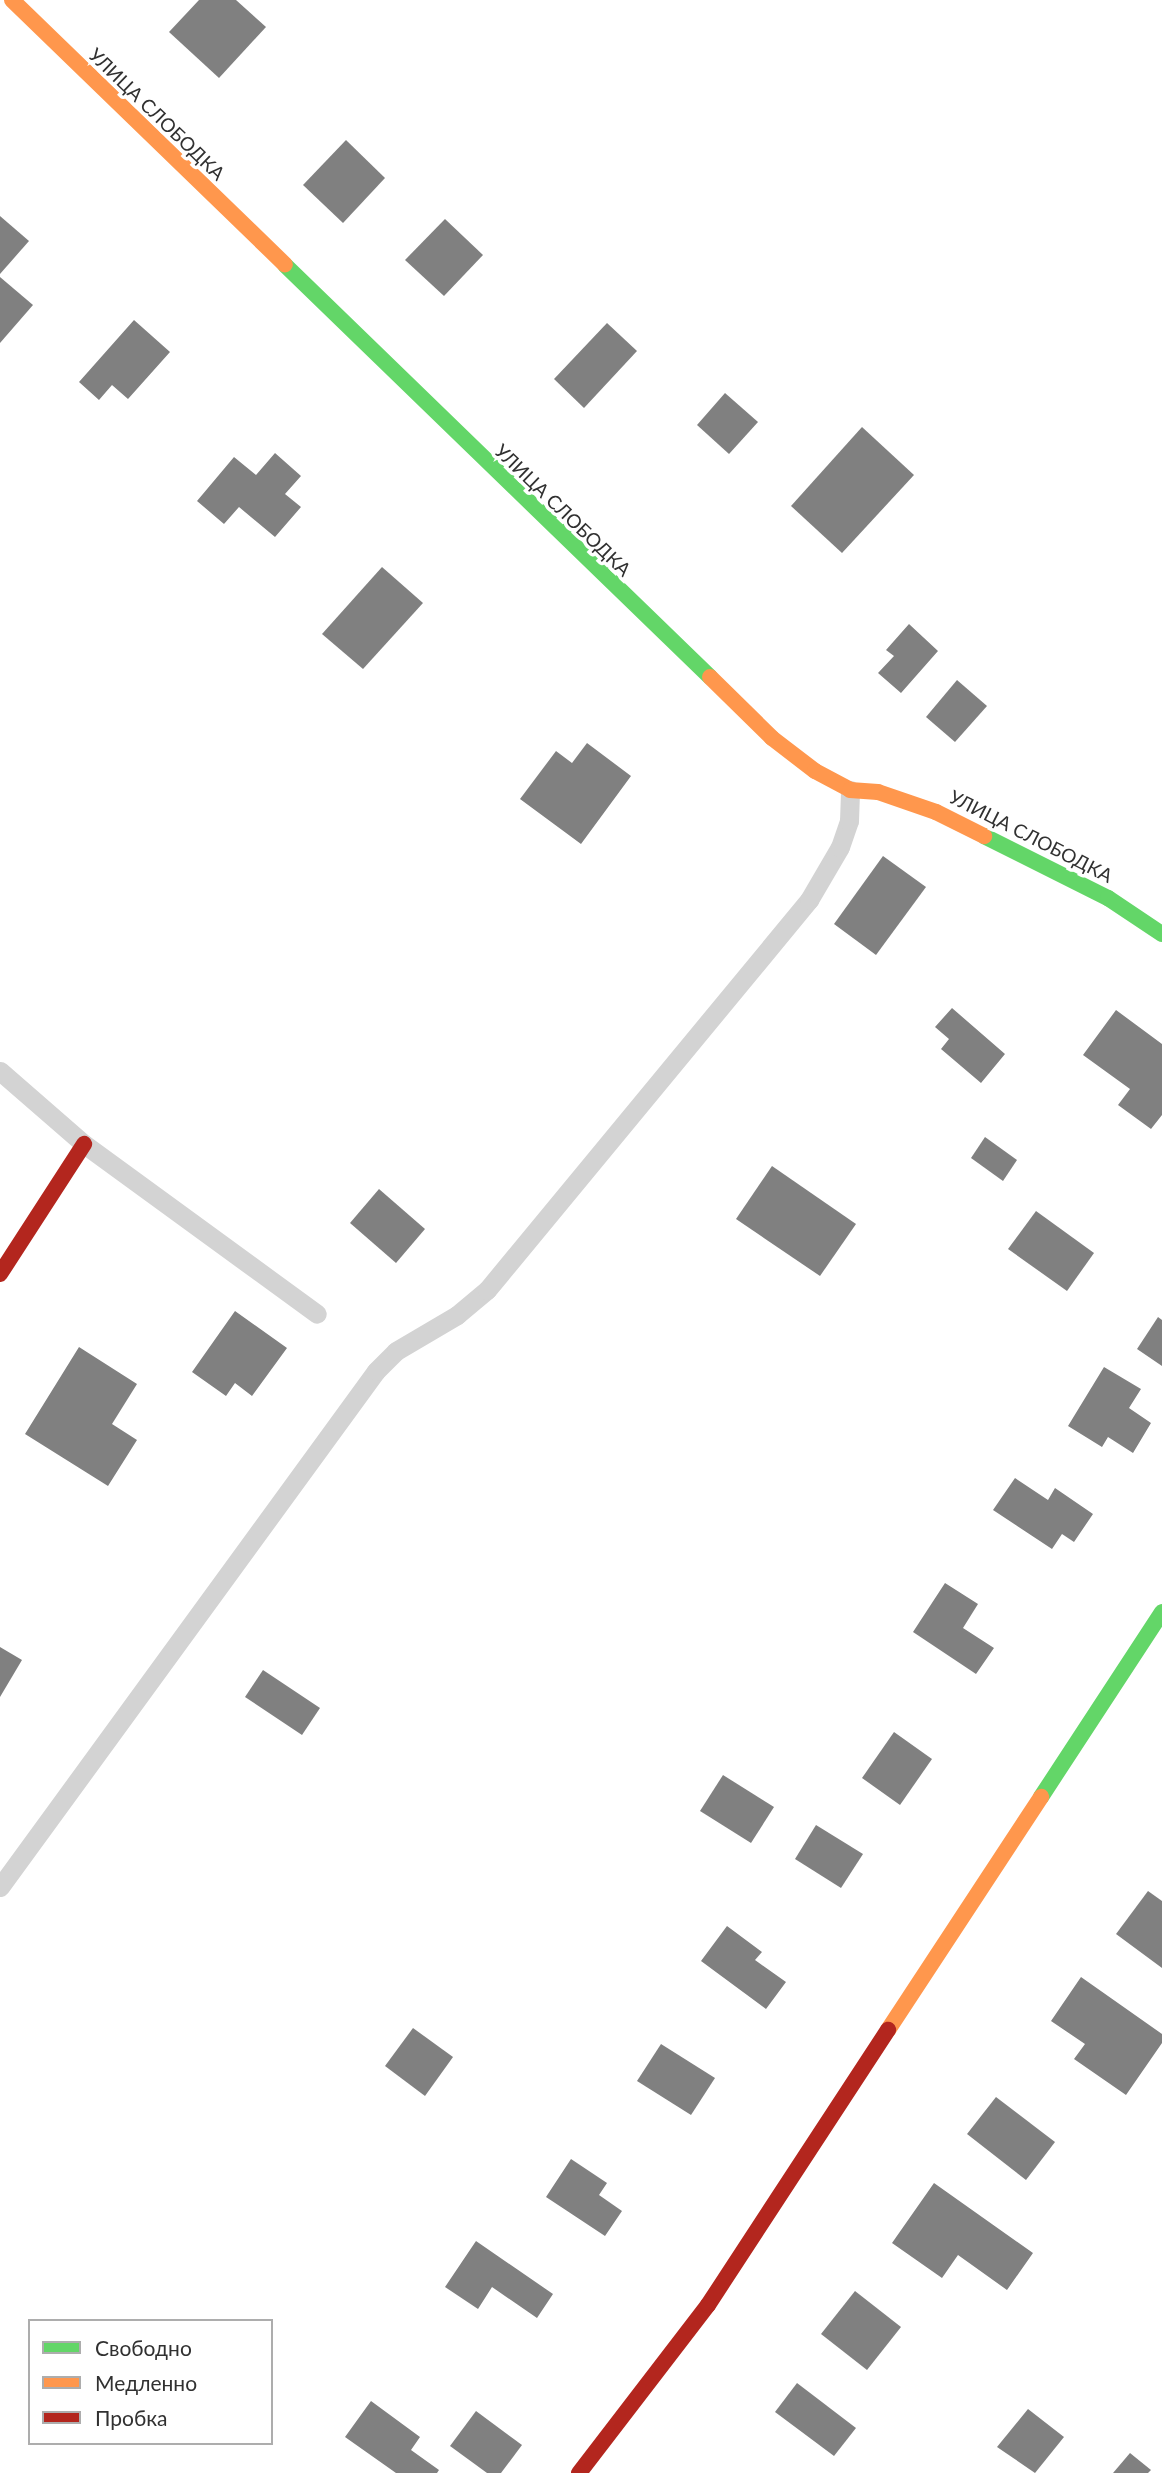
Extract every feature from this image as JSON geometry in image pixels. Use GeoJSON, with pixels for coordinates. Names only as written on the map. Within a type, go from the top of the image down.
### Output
{"type":"FeatureCollection","features":[{"type":"Feature","properties":{"kind":"street","name":"УЛИЦА СЛОБОДКА"},"geometry":{"type":"LineString","coordinates":[[12,0],[647,620],[772,738],[815,771],[850,790],[878,792],[936,812],[1108,898],[1162,934]]}},
{"type":"Feature","properties":{"kind":"street"},"geometry":{"type":"LineString","coordinates":[[0,1274],[84,1144]]}},
{"type":"Feature","properties":{"kind":"street"},"geometry":{"type":"LineString","coordinates":[[579,2473],[708,2305],[1162,1612]]}},
{"type":"Feature","properties":{"kind":"lane"},"geometry":{"type":"LineString","coordinates":[[0,1887],[376,1371],[396,1350],[457,1315],[487,1290],[802,910],[841,847],[849,821],[850,790]]}},
{"type":"Feature","properties":{"kind":"lane"},"geometry":{"type":"LineString","coordinates":[[0,1071],[84,1144],[317,1314]]}},
{"type":"Feature","properties":{"kind":"building"},"geometry":{"type":"Polygon","coordinates":[[[199,0],[236,0],[266,27],[219,78],[169,32],[199,0]]]}},
{"type":"Feature","properties":{"kind":"building"},"geometry":{"type":"Polygon","coordinates":[[[346,140],[385,178],[343,223],[303,185],[346,140]]]}},
{"type":"Feature","properties":{"kind":"building"},"geometry":{"type":"Polygon","coordinates":[[[0,216],[29,241],[0,274],[0,216]]]}},
{"type":"Feature","properties":{"kind":"building"},"geometry":{"type":"Polygon","coordinates":[[[445,219],[483,255],[444,296],[405,260],[445,219]]]}},
{"type":"Feature","properties":{"kind":"building"},"geometry":{"type":"Polygon","coordinates":[[[0,277],[33,305],[0,343],[0,277]]]}},
{"type":"Feature","properties":{"kind":"building"},"geometry":{"type":"Polygon","coordinates":[[[134,320],[170,352],[128,399],[112,385],[99,400],[79,382],[134,320]]]}},
{"type":"Feature","properties":{"kind":"building"},"geometry":{"type":"Polygon","coordinates":[[[607,323],[637,351],[584,408],[554,379],[607,323]]]}},
{"type":"Feature","properties":{"kind":"building"},"geometry":{"type":"Polygon","coordinates":[[[725,393],[758,422],[729,454],[697,425],[725,393]]]}},
{"type":"Feature","properties":{"kind":"building"},"geometry":{"type":"Polygon","coordinates":[[[862,427],[914,475],[842,553],[791,506],[862,427]]]}},
{"type":"Feature","properties":{"kind":"building"},"geometry":{"type":"Polygon","coordinates":[[[275,453],[301,476],[285,494],[301,507],[275,537],[239,507],[224,524],[197,501],[234,457],[256,475],[275,453]]]}},
{"type":"Feature","properties":{"kind":"building"},"geometry":{"type":"Polygon","coordinates":[[[382,567],[423,603],[363,669],[322,634],[382,567]]]}},
{"type":"Feature","properties":{"kind":"building"},"geometry":{"type":"Polygon","coordinates":[[[909,624],[938,651],[901,693],[878,673],[894,656],[886,650],[909,624]]]}},
{"type":"Feature","properties":{"kind":"building"},"geometry":{"type":"Polygon","coordinates":[[[957,680],[987,706],[955,742],[926,717],[957,680]]]}},
{"type":"Feature","properties":{"kind":"building"},"geometry":{"type":"Polygon","coordinates":[[[587,743],[631,776],[581,844],[520,799],[556,751],[572,763],[587,743]]]}},
{"type":"Feature","properties":{"kind":"building"},"geometry":{"type":"Polygon","coordinates":[[[883,856],[926,887],[876,955],[834,924],[883,856]]]}},
{"type":"Feature","properties":{"kind":"building"},"geometry":{"type":"Polygon","coordinates":[[[952,1008],[1005,1054],[981,1083],[941,1049],[949,1039],[935,1027],[952,1008]]]}},
{"type":"Feature","properties":{"kind":"building"},"geometry":{"type":"Polygon","coordinates":[[[1116,1010],[1162,1044],[1162,1115],[1151,1129],[1118,1105],[1130,1089],[1083,1055],[1116,1010]]]}},
{"type":"Feature","properties":{"kind":"building"},"geometry":{"type":"Polygon","coordinates":[[[985,1137],[1017,1160],[1003,1181],[971,1158],[985,1137]]]}},
{"type":"Feature","properties":{"kind":"building"},"geometry":{"type":"Polygon","coordinates":[[[772,1166],[856,1224],[820,1276],[736,1219],[772,1166]]]}},
{"type":"Feature","properties":{"kind":"building"},"geometry":{"type":"Polygon","coordinates":[[[379,1189],[425,1229],[396,1263],[350,1223],[379,1189]]]}},
{"type":"Feature","properties":{"kind":"building"},"geometry":{"type":"Polygon","coordinates":[[[1036,1211],[1094,1253],[1067,1291],[1008,1249],[1036,1211]]]}},
{"type":"Feature","properties":{"kind":"building"},"geometry":{"type":"Polygon","coordinates":[[[235,1311],[287,1348],[252,1396],[235,1383],[226,1396],[192,1372],[235,1311]]]}},
{"type":"Feature","properties":{"kind":"building"},"geometry":{"type":"Polygon","coordinates":[[[1158,1317],[1162,1320],[1162,1366],[1137,1349],[1158,1317]]]}},
{"type":"Feature","properties":{"kind":"building"},"geometry":{"type":"Polygon","coordinates":[[[79,1347],[137,1384],[112,1424],[137,1440],[108,1486],[25,1434],[79,1347]]]}},
{"type":"Feature","properties":{"kind":"building"},"geometry":{"type":"Polygon","coordinates":[[[1104,1367],[1141,1389],[1129,1408],[1151,1423],[1133,1453],[1108,1437],[1102,1447],[1068,1426],[1104,1367]]]}},
{"type":"Feature","properties":{"kind":"building"},"geometry":{"type":"Polygon","coordinates":[[[1015,1478],[1048,1500],[1055,1488],[1093,1514],[1074,1542],[1062,1534],[1052,1549],[993,1510],[1015,1478]]]}},
{"type":"Feature","properties":{"kind":"building"},"geometry":{"type":"Polygon","coordinates":[[[945,1583],[978,1604],[963,1628],[994,1648],[976,1674],[913,1632],[945,1583]]]}},
{"type":"Feature","properties":{"kind":"building"},"geometry":{"type":"Polygon","coordinates":[[[0,1647],[22,1660],[0,1697],[0,1647]]]}},
{"type":"Feature","properties":{"kind":"building"},"geometry":{"type":"Polygon","coordinates":[[[263,1670],[320,1708],[302,1735],[245,1697],[263,1670]]]}},
{"type":"Feature","properties":{"kind":"building"},"geometry":{"type":"Polygon","coordinates":[[[894,1732],[932,1759],[900,1805],[862,1778],[894,1732]]]}},
{"type":"Feature","properties":{"kind":"building"},"geometry":{"type":"Polygon","coordinates":[[[723,1775],[774,1807],[751,1843],[700,1811],[723,1775]]]}},
{"type":"Feature","properties":{"kind":"building"},"geometry":{"type":"Polygon","coordinates":[[[816,1825],[863,1854],[841,1888],[795,1859],[816,1825]]]}},
{"type":"Feature","properties":{"kind":"building"},"geometry":{"type":"Polygon","coordinates":[[[1148,1891],[1162,1901],[1162,1968],[1116,1934],[1148,1891]]]}},
{"type":"Feature","properties":{"kind":"building"},"geometry":{"type":"Polygon","coordinates":[[[727,1926],[762,1952],[755,1960],[786,1982],[766,2009],[701,1961],[727,1926]]]}},
{"type":"Feature","properties":{"kind":"building"},"geometry":{"type":"Polygon","coordinates":[[[1081,1977],[1162,2034],[1162,2043],[1126,2095],[1074,2059],[1085,2044],[1051,2021],[1081,1977]]]}},
{"type":"Feature","properties":{"kind":"building"},"geometry":{"type":"Polygon","coordinates":[[[413,2028],[453,2057],[425,2096],[385,2066],[413,2028]]]}},
{"type":"Feature","properties":{"kind":"building"},"geometry":{"type":"Polygon","coordinates":[[[661,2044],[715,2078],[691,2115],[637,2081],[661,2044]]]}},
{"type":"Feature","properties":{"kind":"building"},"geometry":{"type":"Polygon","coordinates":[[[996,2097],[1055,2142],[1026,2180],[967,2134],[996,2097]]]}},
{"type":"Feature","properties":{"kind":"building"},"geometry":{"type":"Polygon","coordinates":[[[571,2159],[607,2183],[599,2195],[622,2211],[605,2236],[546,2197],[571,2159]]]}},
{"type":"Feature","properties":{"kind":"building"},"geometry":{"type":"Polygon","coordinates":[[[934,2183],[1033,2253],[1007,2290],[958,2255],[942,2278],[892,2243],[934,2183]]]}},
{"type":"Feature","properties":{"kind":"building"},"geometry":{"type":"Polygon","coordinates":[[[476,2241],[553,2294],[537,2318],[492,2287],[478,2309],[445,2287],[476,2241]]]}},
{"type":"Feature","properties":{"kind":"building"},"geometry":{"type":"Polygon","coordinates":[[[855,2291],[901,2327],[867,2370],[821,2334],[855,2291]]]}},
{"type":"Feature","properties":{"kind":"building"},"geometry":{"type":"Polygon","coordinates":[[[797,2383],[856,2428],[834,2456],[775,2412],[797,2383]]]}},
{"type":"Feature","properties":{"kind":"building"},"geometry":{"type":"Polygon","coordinates":[[[371,2401],[420,2437],[411,2450],[439,2470],[437,2473],[396,2473],[345,2437],[371,2401]]]}},
{"type":"Feature","properties":{"kind":"building"},"geometry":{"type":"Polygon","coordinates":[[[1028,2409],[1064,2437],[1035,2473],[997,2447],[1028,2409]]]}},
{"type":"Feature","properties":{"kind":"building"},"geometry":{"type":"Polygon","coordinates":[[[476,2411],[522,2445],[501,2473],[487,2473],[450,2446],[476,2411]]]}},
{"type":"Feature","properties":{"kind":"building"},"geometry":{"type":"Polygon","coordinates":[[[1130,2453],[1151,2470],[1148,2473],[1113,2473],[1130,2453]]]}},
{"type":"Feature","properties":{"kind":"traffic: fast"},"geometry":{"type":"LineString","coordinates":[[285,265],[710,677]]}},
{"type":"Feature","properties":{"kind":"traffic: fast"},"geometry":{"type":"LineString","coordinates":[[984,836],[1108,898],[1162,934]]}},
{"type":"Feature","properties":{"kind":"traffic: fast"},"geometry":{"type":"LineString","coordinates":[[1041,1797],[1162,1612]]}},
{"type":"Feature","properties":{"kind":"traffic: slow"},"geometry":{"type":"LineString","coordinates":[[12,0],[285,265]]}},
{"type":"Feature","properties":{"kind":"traffic: slow"},"geometry":{"type":"LineString","coordinates":[[710,677],[772,738],[815,771],[850,790],[878,792],[936,812],[984,836]]}},
{"type":"Feature","properties":{"kind":"traffic: slow"},"geometry":{"type":"LineString","coordinates":[[888,2030],[1041,1797]]}},
{"type":"Feature","properties":{"kind":"traffic: jam"},"geometry":{"type":"LineString","coordinates":[[0,1274],[84,1144]]}},
{"type":"Feature","properties":{"kind":"traffic: jam"},"geometry":{"type":"LineString","coordinates":[[579,2473],[708,2305],[888,2030]]}}]}
